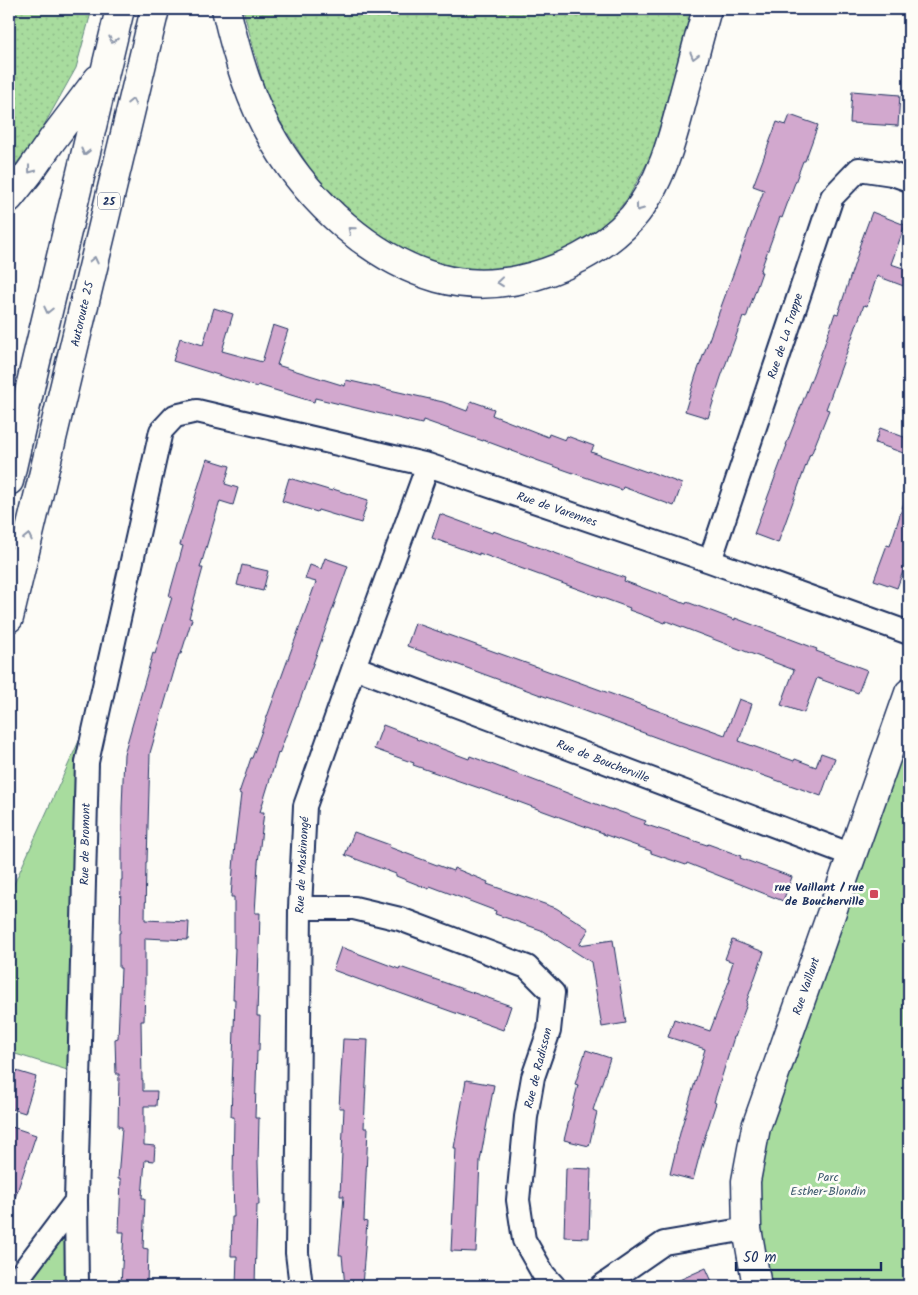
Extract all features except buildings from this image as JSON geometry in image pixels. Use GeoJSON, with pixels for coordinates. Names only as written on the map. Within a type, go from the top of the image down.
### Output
{"type":"FeatureCollection","features":[{"type":"Feature","properties":{"kind":"main road"},"geometry":{"type":"LineString","coordinates":[[9,481],[120,9]]}},
{"type":"Feature","properties":{"kind":"main road","name":"Autoroute 25"},"geometry":{"type":"LineString","coordinates":[[9,618],[155,9]]}},
{"type":"Feature","properties":{"kind":"main road"},"geometry":{"type":"LineString","coordinates":[[226,9],[241,69],[258,110],[274,143],[312,192],[345,226],[389,257],[439,278],[456,282],[474,283],[511,281],[531,277],[566,265],[600,246],[618,232],[632,217],[654,185],[668,153],[707,9]]}},
{"type":"Feature","properties":{"kind":"main road"},"geometry":{"type":"LineString","coordinates":[[9,198],[105,70]]}},
{"type":"Feature","properties":{"kind":"main road","name":"Rue Vaillant"},"geometry":{"type":"LineString","coordinates":[[757,1286],[747,1230],[746,1181],[756,1127],[909,693]]}},
{"type":"Feature","properties":{"kind":"street","name":"Rue de La Trappe"},"geometry":{"type":"LineString","coordinates":[[710,562],[832,197],[859,169],[892,174],[909,180]]}},
{"type":"Feature","properties":{"kind":"street","name":"Rue de Varennes"},"geometry":{"type":"LineString","coordinates":[[197,411],[428,465],[909,633]]}},
{"type":"Feature","properties":{"kind":"street","name":"Rue de Bromont"},"geometry":{"type":"LineString","coordinates":[[77,1286],[76,1201],[88,762],[161,431],[176,416],[197,411]]}},
{"type":"Feature","properties":{"kind":"street","name":"Rue de Maskinongé"},"geometry":{"type":"LineString","coordinates":[[301,1286],[297,1253],[300,908],[305,806],[428,465]]}},
{"type":"Feature","properties":{"kind":"street","name":"Rue de Boucherville"},"geometry":{"type":"LineString","coordinates":[[354,667],[852,855]]}},
{"type":"Feature","properties":{"kind":"street","name":"Rue de Radisson"},"geometry":{"type":"LineString","coordinates":[[300,908],[354,908],[400,919],[527,967],[553,992],[549,1031],[533,1077],[526,1117],[518,1200],[524,1240],[544,1275],[554,1286]]}},
{"type":"Feature","properties":{"kind":"street"},"geometry":{"type":"LineString","coordinates":[[12,1286],[76,1201]]}},
{"type":"Feature","properties":{"kind":"street"},"geometry":{"type":"LineString","coordinates":[[602,1286],[664,1243],[747,1230]]}},
{"type":"Feature","properties":{"kind":"green space"},"geometry":{"type":"Polygon","coordinates":[[[9,9],[92,9],[76,68],[38,136],[9,173],[9,9]]]}},
{"type":"Feature","properties":{"kind":"green space"},"geometry":{"type":"Polygon","coordinates":[[[243,9],[692,9],[653,152],[628,198],[605,225],[568,251],[534,267],[468,272],[420,260],[364,229],[324,191],[268,102],[243,9]]]}},
{"type":"Feature","properties":{"kind":"green space","name":"Parc Esther-Blondin"},"geometry":{"type":"Polygon","coordinates":[[[909,693],[909,1286],[757,1286],[756,1127],[909,693]]]}},
{"type":"Feature","properties":{"kind":"green space"},"geometry":{"type":"Polygon","coordinates":[[[79,741],[77,1073],[9,1052],[9,895],[79,741]]]}},
{"type":"Feature","properties":{"kind":"green space"},"geometry":{"type":"Polygon","coordinates":[[[76,1201],[77,1286],[12,1286],[76,1201]]]}},
{"type":"Feature","properties":{"kind":"place","name":"rue Vaillant / rue de Boucherville"},"geometry":{"type":"Point","coordinates":[874,894]}}]}
